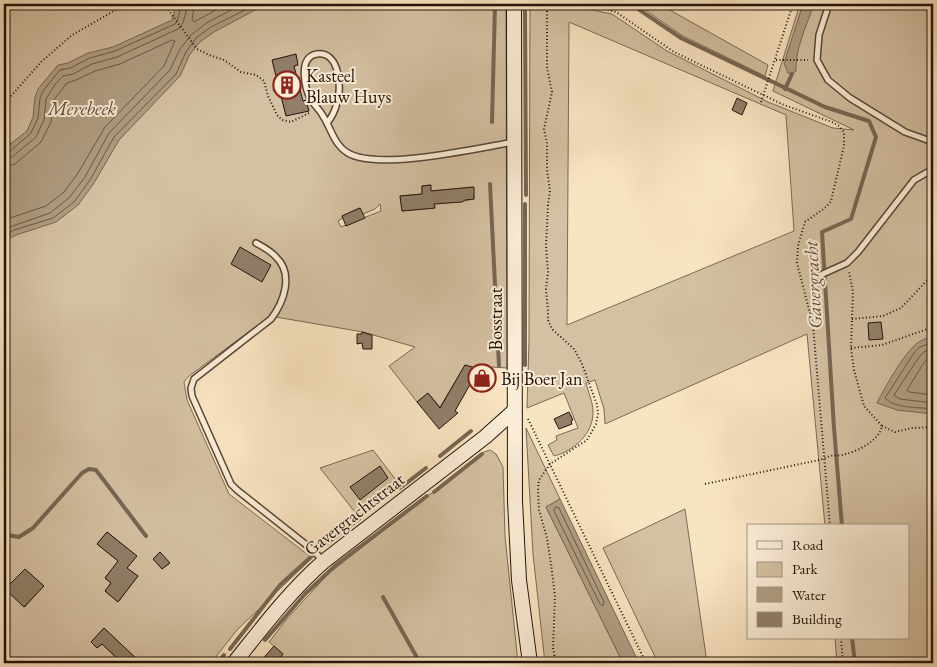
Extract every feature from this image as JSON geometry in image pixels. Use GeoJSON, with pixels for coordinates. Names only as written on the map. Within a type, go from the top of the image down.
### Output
{"type":"FeatureCollection","features":[{"type":"Feature","properties":{"kind":"street","name":"Bosstraat"},"geometry":{"type":"LineString","coordinates":[[514,4],[515,502],[520,580],[530,663]]}},
{"type":"Feature","properties":{"kind":"street","name":"Gavergrachtstraat"},"geometry":{"type":"LineString","coordinates":[[234,663],[302,580],[514,415]]}},
{"type":"Feature","properties":{"kind":"lane"},"geometry":{"type":"LineString","coordinates":[[829,4],[819,35],[817,60],[828,80],[850,98],[904,132],[933,142]]}},
{"type":"Feature","properties":{"kind":"lane"},"geometry":{"type":"LineString","coordinates":[[327,124],[338,102],[338,75],[332,60],[317,54],[310,58],[305,65],[304,74],[311,100],[327,124],[330,132],[348,153],[364,158],[418,158],[514,142]]}},
{"type":"Feature","properties":{"kind":"lane"},"geometry":{"type":"LineString","coordinates":[[816,277],[848,263],[914,180],[933,169]]}},
{"type":"Feature","properties":{"kind":"lane"},"geometry":{"type":"LineString","coordinates":[[256,243],[275,255],[286,271],[283,299],[271,319],[194,380],[191,388],[192,396],[231,484],[314,551],[323,562]]}},
{"type":"Feature","properties":{"kind":"path"},"geometry":{"type":"LineString","coordinates":[[4,104],[41,62],[72,35],[126,4]]}},
{"type":"Feature","properties":{"kind":"path"},"geometry":{"type":"LineString","coordinates":[[164,4],[171,11],[197,49],[224,60],[241,72],[256,75],[264,81],[272,107],[282,120],[286,122],[298,120],[318,109]]}},
{"type":"Feature","properties":{"kind":"path"},"geometry":{"type":"LineString","coordinates":[[547,4],[547,67],[552,92],[544,129],[547,143],[547,170],[550,191],[546,246],[548,320],[552,329],[574,349],[582,364],[597,405],[598,414],[596,424],[587,440],[550,464],[539,480],[538,499],[552,564],[554,596],[553,648],[556,663]]}},
{"type":"Feature","properties":{"kind":"path"},"geometry":{"type":"LineString","coordinates":[[584,4],[616,12],[674,52],[763,96],[839,126],[844,132],[845,138],[831,201],[806,222],[798,246],[797,263],[813,325],[830,524]]}},
{"type":"Feature","properties":{"kind":"path"},"geometry":{"type":"LineString","coordinates":[[761,102],[793,4]]}},
{"type":"Feature","properties":{"kind":"path"},"geometry":{"type":"LineString","coordinates":[[776,60],[817,60]]}},
{"type":"Feature","properties":{"kind":"path"},"geometry":{"type":"LineString","coordinates":[[848,263],[853,292],[851,348],[854,370],[864,406],[882,426],[895,432],[912,428],[933,427]]}},
{"type":"Feature","properties":{"kind":"path"},"geometry":{"type":"LineString","coordinates":[[852,319],[883,316],[901,308],[933,274]]}},
{"type":"Feature","properties":{"kind":"path"},"geometry":{"type":"LineString","coordinates":[[851,348],[882,345],[933,327]]}},
{"type":"Feature","properties":{"kind":"path"},"geometry":{"type":"LineString","coordinates":[[514,415],[528,418],[646,663]]}},
{"type":"Feature","properties":{"kind":"path"},"geometry":{"type":"LineString","coordinates":[[705,484],[824,459],[829,456],[843,455],[859,449],[873,440],[881,432],[882,426]]}},
{"type":"Feature","properties":{"kind":"path"},"geometry":{"type":"LineString","coordinates":[[841,640],[843,663]]}},
{"type":"Feature","properties":{"kind":"green space"},"geometry":{"type":"Polygon","coordinates":[[[4,4],[506,4],[507,368],[492,367],[490,372],[474,367],[473,369],[465,365],[440,407],[428,393],[417,402],[389,366],[415,347],[363,332],[270,316],[189,376],[184,382],[187,400],[229,494],[312,558],[237,630],[211,663],[141,663],[104,628],[91,642],[97,648],[102,644],[122,663],[4,663],[4,4]],[[430,185],[422,186],[422,194],[400,196],[402,211],[435,208],[434,199],[459,202],[474,199],[473,187],[431,191],[430,185]],[[380,204],[375,209],[363,214],[359,208],[342,216],[343,218],[338,221],[341,227],[381,211],[380,204]],[[107,532],[97,544],[127,568],[136,556],[107,532]],[[25,569],[6,589],[25,607],[43,586],[25,569]],[[111,570],[105,578],[111,583],[105,591],[118,602],[138,576],[111,570]]]}},
{"type":"Feature","properties":{"kind":"green space"},"geometry":{"type":"Polygon","coordinates":[[[530,4],[563,4],[612,14],[667,51],[768,102],[833,128],[854,130],[773,91],[800,4],[933,4],[933,663],[837,663],[835,640],[910,640],[910,524],[825,524],[807,334],[605,424],[604,409],[595,380],[586,383],[593,408],[590,427],[581,440],[569,450],[554,456],[548,445],[557,440],[556,436],[578,428],[564,393],[527,408],[530,4]],[[569,22],[567,325],[794,231],[786,115],[569,22]]]}},
{"type":"Feature","properties":{"kind":"green space"},"geometry":{"type":"Polygon","coordinates":[[[637,4],[659,4],[768,65],[765,76],[683,36],[637,4]]]}},
{"type":"Feature","properties":{"kind":"green space"},"geometry":{"type":"Polygon","coordinates":[[[526,428],[560,499],[546,507],[623,663],[545,663],[533,554],[526,428]]]}},
{"type":"Feature","properties":{"kind":"green space"},"geometry":{"type":"Polygon","coordinates":[[[373,450],[399,484],[358,516],[320,468],[373,450]]]}},
{"type":"Feature","properties":{"kind":"green space"},"geometry":{"type":"Polygon","coordinates":[[[490,450],[496,454],[503,467],[505,536],[518,663],[276,663],[283,654],[269,642],[286,620],[328,574],[484,452],[490,450]]]}},
{"type":"Feature","properties":{"kind":"green space"},"geometry":{"type":"Polygon","coordinates":[[[685,509],[707,663],[658,663],[603,548],[685,509]]]}},
{"type":"Feature","properties":{"kind":"water","name":"Merebeek"},"geometry":{"type":"Polygon","coordinates":[[[178,4],[270,4],[214,32],[200,42],[190,54],[180,76],[119,140],[94,183],[78,205],[56,222],[16,235],[4,241],[4,149],[27,131],[33,117],[35,97],[38,89],[58,65],[68,63],[88,53],[113,47],[172,20],[178,4]]]}},
{"type":"Feature","properties":{"kind":"water"},"geometry":{"type":"Polygon","coordinates":[[[803,4],[814,4],[799,45],[796,71],[792,74],[788,73],[784,63],[803,4]]]}},
{"type":"Feature","properties":{"kind":"water"},"geometry":{"type":"Polygon","coordinates":[[[933,337],[933,414],[897,410],[877,403],[894,372],[910,350],[919,342],[933,337]]]}},
{"type":"Feature","properties":{"kind":"water"},"geometry":{"type":"Polygon","coordinates":[[[560,499],[639,663],[623,663],[546,507],[560,499]]]}},
{"type":"Feature","properties":{"kind":"building","name":"Kasteel Blauw Huys"},"geometry":{"type":"Polygon","coordinates":[[[296,54],[298,65],[294,66],[303,101],[306,100],[309,111],[286,116],[281,96],[273,90],[277,80],[272,60],[296,54]]]}},
{"type":"Feature","properties":{"kind":"building"},"geometry":{"type":"Polygon","coordinates":[[[737,98],[747,103],[742,115],[732,110],[737,98]]]}},
{"type":"Feature","properties":{"kind":"building"},"geometry":{"type":"Polygon","coordinates":[[[431,185],[431,191],[474,187],[474,199],[434,204],[435,208],[402,211],[400,196],[422,194],[422,186],[431,185]]]}},
{"type":"Feature","properties":{"kind":"building"},"geometry":{"type":"Polygon","coordinates":[[[360,208],[365,218],[346,226],[342,216],[360,208]]]}},
{"type":"Feature","properties":{"kind":"building"},"geometry":{"type":"Polygon","coordinates":[[[240,247],[271,265],[262,282],[231,264],[240,247]]]}},
{"type":"Feature","properties":{"kind":"building"},"geometry":{"type":"Polygon","coordinates":[[[881,322],[883,339],[869,340],[868,323],[881,322]]]}},
{"type":"Feature","properties":{"kind":"building"},"geometry":{"type":"Polygon","coordinates":[[[362,332],[372,335],[372,349],[363,349],[362,343],[357,344],[357,334],[362,334],[362,332]]]}},
{"type":"Feature","properties":{"kind":"building"},"geometry":{"type":"Polygon","coordinates":[[[465,365],[490,372],[487,385],[472,381],[455,411],[458,413],[439,429],[417,402],[428,393],[440,408],[465,365]]]}},
{"type":"Feature","properties":{"kind":"building"},"geometry":{"type":"Polygon","coordinates":[[[569,412],[573,420],[571,421],[572,424],[559,429],[554,419],[569,412]]]}},
{"type":"Feature","properties":{"kind":"building"},"geometry":{"type":"Polygon","coordinates":[[[380,466],[388,478],[360,500],[350,487],[380,466]]]}},
{"type":"Feature","properties":{"kind":"building"},"geometry":{"type":"Polygon","coordinates":[[[107,532],[137,556],[127,568],[138,576],[118,602],[105,591],[111,583],[105,578],[118,561],[97,544],[107,532]]]}},
{"type":"Feature","properties":{"kind":"building"},"geometry":{"type":"Polygon","coordinates":[[[160,552],[170,563],[162,569],[153,559],[160,552]]]}},
{"type":"Feature","properties":{"kind":"building"},"geometry":{"type":"Polygon","coordinates":[[[25,569],[44,586],[24,607],[5,589],[25,569]]]}},
{"type":"Feature","properties":{"kind":"building"},"geometry":{"type":"Polygon","coordinates":[[[104,628],[141,663],[122,663],[102,644],[97,648],[91,642],[104,628]]]}},
{"type":"Feature","properties":{"kind":"building"},"geometry":{"type":"Polygon","coordinates":[[[274,646],[283,654],[276,663],[259,663],[274,646]]]}},
{"type":"Feature","properties":{"kind":"waterway"},"geometry":{"type":"LineString","coordinates":[[492,122],[495,4]]}},
{"type":"Feature","properties":{"kind":"waterway","name":"Gavergracht"},"geometry":{"type":"LineString","coordinates":[[631,4],[681,38],[825,107],[869,121],[876,137],[851,219],[822,232],[842,524]]}},
{"type":"Feature","properties":{"kind":"waterway"},"geometry":{"type":"LineString","coordinates":[[525,6],[526,195]]}},
{"type":"Feature","properties":{"kind":"waterway"},"geometry":{"type":"LineString","coordinates":[[785,89],[792,74]]}},
{"type":"Feature","properties":{"kind":"waterway"},"geometry":{"type":"LineString","coordinates":[[490,184],[499,366]]}},
{"type":"Feature","properties":{"kind":"waterway"},"geometry":{"type":"LineString","coordinates":[[525,204],[525,365]]}},
{"type":"Feature","properties":{"kind":"waterway"},"geometry":{"type":"LineString","coordinates":[[440,456],[471,431]]}},
{"type":"Feature","properties":{"kind":"waterway"},"geometry":{"type":"LineString","coordinates":[[434,492],[482,454]]}},
{"type":"Feature","properties":{"kind":"waterway"},"geometry":{"type":"LineString","coordinates":[[400,488],[426,468]]}},
{"type":"Feature","properties":{"kind":"waterway"},"geometry":{"type":"LineString","coordinates":[[4,532],[7,535],[19,537],[33,528],[82,473],[89,469],[96,470],[146,536]]}},
{"type":"Feature","properties":{"kind":"waterway"},"geometry":{"type":"LineString","coordinates":[[265,640],[306,593],[336,565],[427,496]]}},
{"type":"Feature","properties":{"kind":"waterway"},"geometry":{"type":"LineString","coordinates":[[326,544],[359,519]]}},
{"type":"Feature","properties":{"kind":"waterway"},"geometry":{"type":"LineString","coordinates":[[230,649],[280,585],[312,556]]}},
{"type":"Feature","properties":{"kind":"waterway"},"geometry":{"type":"LineString","coordinates":[[383,597],[420,663]]}},
{"type":"Feature","properties":{"kind":"waterway","name":"Gavergracht"},"geometry":{"type":"LineString","coordinates":[[852,640],[855,663]]}},
{"type":"Feature","properties":{"kind":"waterway"},"geometry":{"type":"LineString","coordinates":[[218,663],[224,655]]}},
{"type":"Feature","properties":{"kind":"place","name":"Kasteel Blauw Huys"},"geometry":{"type":"Point","coordinates":[287,85]}},
{"type":"Feature","properties":{"kind":"place","name":"Bij Boer Jan"},"geometry":{"type":"Point","coordinates":[482,378]}}]}
